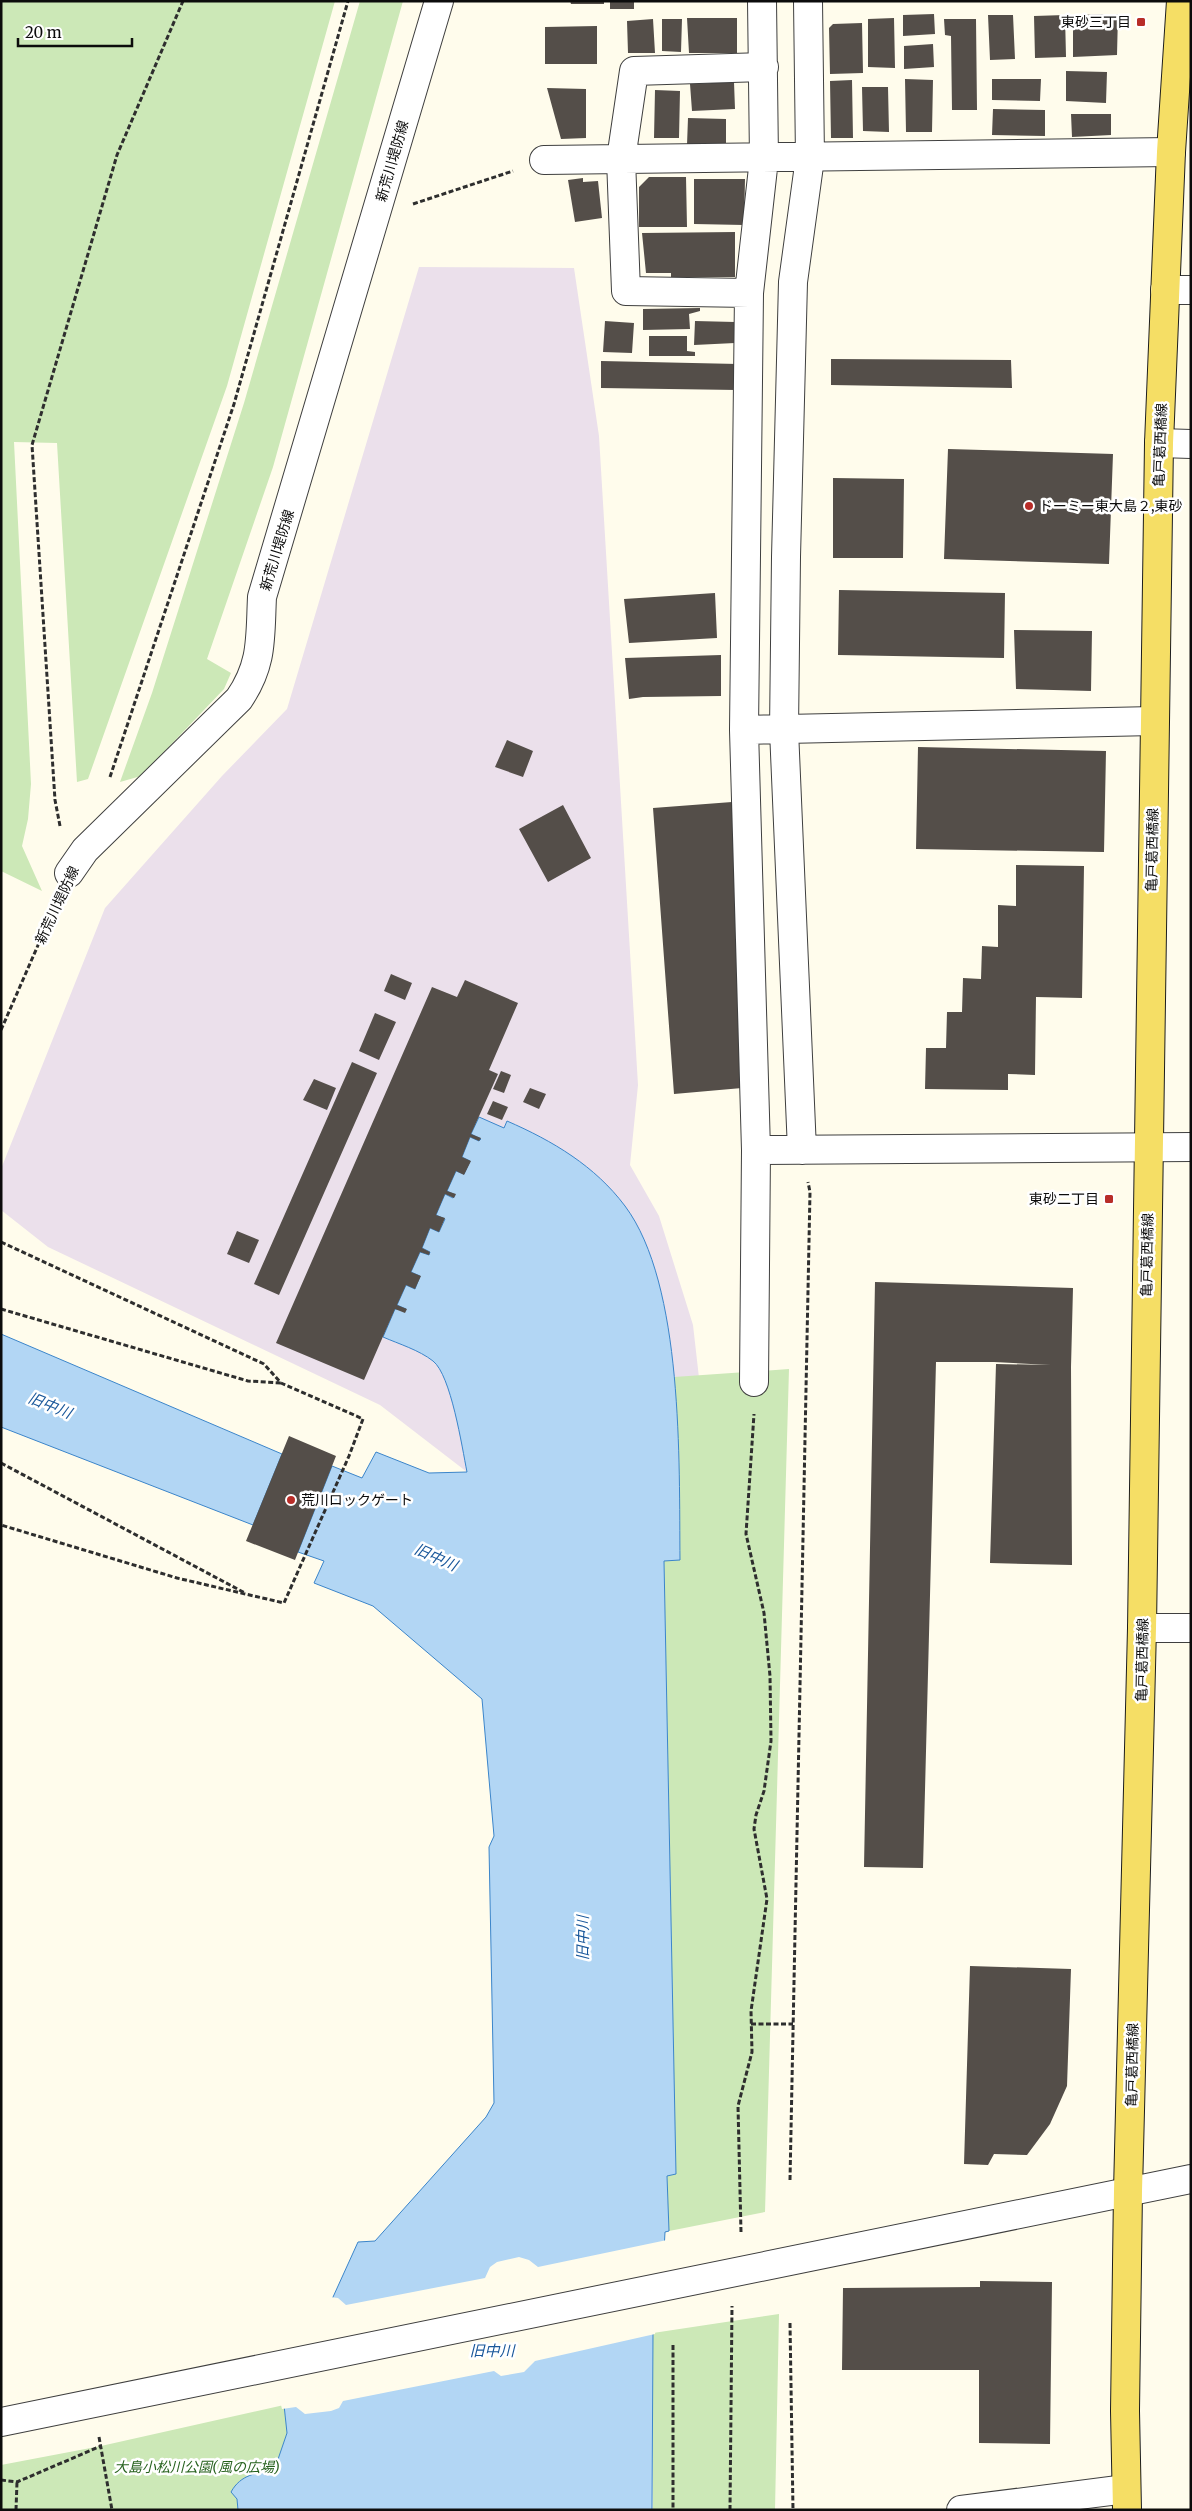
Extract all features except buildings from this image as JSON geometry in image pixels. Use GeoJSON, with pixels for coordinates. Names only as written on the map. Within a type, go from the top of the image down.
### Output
{"type":"FeatureCollection","features":[{"type":"Feature","properties":{"kind":"main road","name":"亀戸葛西橋線"},"geometry":{"type":"LineString","coordinates":[[1126,2499],[1128,2191],[1142,1628],[1159,443],[1178,290],[1171,152],[1181,1]]}},
{"type":"Feature","properties":{"kind":"street","name":"新荒川堤防線"},"geometry":{"type":"LineString","coordinates":[[69,873],[85,850],[239,699],[252,681],[259,655],[262,597],[439,1]]}},
{"type":"Feature","properties":{"kind":"street"},"geometry":{"type":"LineString","coordinates":[[754,1382],[756,1150],[744,730],[749,294],[764,158],[762,1]]}},
{"type":"Feature","properties":{"kind":"street"},"geometry":{"type":"LineString","coordinates":[[802,1150],[784,730],[792,282],[810,158],[808,1]]}},
{"type":"Feature","properties":{"kind":"street"},"geometry":{"type":"LineString","coordinates":[[749,294],[626,291],[621,159],[634,72],[764,68]]}},
{"type":"Feature","properties":{"kind":"street"},"geometry":{"type":"LineString","coordinates":[[544,160],[1171,152]]}},
{"type":"Feature","properties":{"kind":"street"},"geometry":{"type":"LineString","coordinates":[[1159,443],[1191,444]]}},
{"type":"Feature","properties":{"kind":"street"},"geometry":{"type":"LineString","coordinates":[[744,730],[1154,721]]}},
{"type":"Feature","properties":{"kind":"street"},"geometry":{"type":"LineString","coordinates":[[756,1150],[1191,1146]]}},
{"type":"Feature","properties":{"kind":"street"},"geometry":{"type":"LineString","coordinates":[[1142,1628],[1191,1628]]}},
{"type":"Feature","properties":{"kind":"street"},"geometry":{"type":"LineString","coordinates":[[1,2422],[1191,2179]]}},
{"type":"Feature","properties":{"kind":"street"},"geometry":{"type":"LineString","coordinates":[[961,2510],[1126,2499]]}},
{"type":"Feature","properties":{"kind":"path"},"geometry":{"type":"LineString","coordinates":[[69,873],[55,800],[32,445],[117,155],[183,1]]}},
{"type":"Feature","properties":{"kind":"path"},"geometry":{"type":"LineString","coordinates":[[108,783],[234,404],[348,1]]}},
{"type":"Feature","properties":{"kind":"path"},"geometry":{"type":"LineString","coordinates":[[381,201],[416,205],[544,160]]}},
{"type":"Feature","properties":{"kind":"path","name":"新荒川堤防線"},"geometry":{"type":"LineString","coordinates":[[1,1030],[69,873]]}},
{"type":"Feature","properties":{"kind":"path"},"geometry":{"type":"LineString","coordinates":[[790,2180],[810,1192],[802,1150]]}},
{"type":"Feature","properties":{"kind":"path"},"geometry":{"type":"LineString","coordinates":[[1,1242],[264,1364],[281,1383]]}},
{"type":"Feature","properties":{"kind":"path"},"geometry":{"type":"LineString","coordinates":[[1,1309],[248,1381],[281,1383],[363,1419],[349,1456],[284,1603],[177,1578],[1,1525]]}},
{"type":"Feature","properties":{"kind":"path"},"geometry":{"type":"LineString","coordinates":[[740,2232],[738,2106],[752,2052],[751,2011],[767,1899],[754,1829],[756,1815],[764,1791],[771,1741],[770,1676],[764,1613],[746,1534],[754,1440],[754,1382]]}},
{"type":"Feature","properties":{"kind":"path"},"geometry":{"type":"LineString","coordinates":[[1,1462],[250,1596]]}},
{"type":"Feature","properties":{"kind":"path"},"geometry":{"type":"LineString","coordinates":[[751,2024],[793,2024]]}},
{"type":"Feature","properties":{"kind":"path"},"geometry":{"type":"LineString","coordinates":[[730,2510],[733,2271]]}},
{"type":"Feature","properties":{"kind":"path"},"geometry":{"type":"LineString","coordinates":[[790,2323],[793,2510]]}},
{"type":"Feature","properties":{"kind":"path"},"geometry":{"type":"LineString","coordinates":[[673,2345],[673,2510]]}},
{"type":"Feature","properties":{"kind":"path"},"geometry":{"type":"LineString","coordinates":[[84,2404],[101,2446],[112,2510]]}},
{"type":"Feature","properties":{"kind":"path"},"geometry":{"type":"LineString","coordinates":[[1,2480],[17,2482],[101,2446]]}},
{"type":"Feature","properties":{"kind":"path"},"geometry":{"type":"LineString","coordinates":[[16,2510],[17,2482]]}},
{"type":"Feature","properties":{"kind":"shaded area"},"geometry":{"type":"Polygon","coordinates":[[[419,267],[574,268],[599,436],[638,1085],[630,1165],[659,1216],[693,1325],[708,1457],[467,1472],[380,1405],[48,1247],[1,1210],[1,1169],[105,908],[222,776],[287,709],[419,267]]]}},
{"type":"Feature","properties":{"kind":"green space"},"geometry":{"type":"Polygon","coordinates":[[[1,1],[335,1],[227,386],[88,779],[77,782],[57,443],[14,442],[31,784],[28,819],[22,846],[42,891],[1,871],[1,1]]]}},
{"type":"Feature","properties":{"kind":"green space"},"geometry":{"type":"Polygon","coordinates":[[[360,1],[403,1],[273,467],[207,659],[231,673],[224,689],[141,776],[120,782],[152,693],[244,403],[360,1]]]}},
{"type":"Feature","properties":{"kind":"green space"},"geometry":{"type":"Polygon","coordinates":[[[789,1369],[765,2212],[669,2231],[667,2175],[676,2174],[664,1560],[680,1560],[679,1453],[674,1377],[789,1369]]]}},
{"type":"Feature","properties":{"kind":"green space"},"geometry":{"type":"Polygon","coordinates":[[[779,2314],[775,2510],[653,2510],[653,2333],[779,2314]]]}},
{"type":"Feature","properties":{"kind":"green space","name":"大島小松川公園(風の広場)"},"geometry":{"type":"Polygon","coordinates":[[[284,2405],[287,2433],[275,2468],[237,2499],[238,2510],[1,2510],[1,2465],[101,2446],[284,2405]]]}},
{"type":"Feature","properties":{"kind":"water","name":"旧中川"},"geometry":{"type":"Polygon","coordinates":[[[479,1117],[504,1128],[507,1121],[541,1137],[587,1167],[613,1192],[625,1206],[644,1240],[658,1281],[668,1327],[678,1426],[680,1560],[664,1561],[676,2174],[667,2176],[669,2231],[665,2232],[663,2269],[653,2333],[652,2510],[238,2510],[237,2499],[231,2492],[235,2486],[244,2478],[275,2468],[287,2433],[284,2405],[358,2242],[375,2241],[486,2117],[494,2103],[489,1847],[494,1836],[482,1699],[373,1606],[314,1583],[324,1561],[298,1552],[332,1466],[362,1478],[376,1452],[429,1473],[467,1472],[455,1412],[439,1369],[433,1361],[422,1354],[383,1337],[395,1309],[406,1309],[397,1305],[406,1285],[415,1289],[420,1276],[411,1272],[420,1252],[429,1255],[430,1252],[422,1248],[430,1228],[439,1232],[445,1219],[436,1215],[445,1194],[453,1198],[455,1195],[447,1191],[456,1171],[464,1174],[470,1161],[462,1157],[470,1137],[479,1141],[481,1139],[471,1134],[479,1117]]]}},
{"type":"Feature","properties":{"kind":"water"},"geometry":{"type":"Polygon","coordinates":[[[1,1334],[282,1454],[253,1525],[1,1427],[1,1334]]]}},
{"type":"Feature","properties":{"kind":"pier"},"geometry":{"type":"Polygon","coordinates":[[[667,2240],[666,2269],[655,2334],[535,2361],[524,2372],[501,2376],[494,2371],[343,2401],[339,2408],[331,2411],[305,2414],[296,2407],[282,2409],[281,2405],[292,2378],[330,2297],[338,2298],[346,2305],[485,2278],[490,2267],[497,2262],[519,2257],[529,2260],[538,2267],[667,2240]]]}},
{"type":"Feature","properties":{"kind":"place","name":"東砂三丁目"},"geometry":{"type":"Point","coordinates":[1141,22]}},
{"type":"Feature","properties":{"kind":"place","name":"ドーミー東大島２,東砂"},"geometry":{"type":"Point","coordinates":[1029,506]}},
{"type":"Feature","properties":{"kind":"place","name":"東砂二丁目"},"geometry":{"type":"Point","coordinates":[1109,1199]}},
{"type":"Feature","properties":{"kind":"place","name":"荒川ロックゲート"},"geometry":{"type":"Point","coordinates":[291,1500]}}]}
